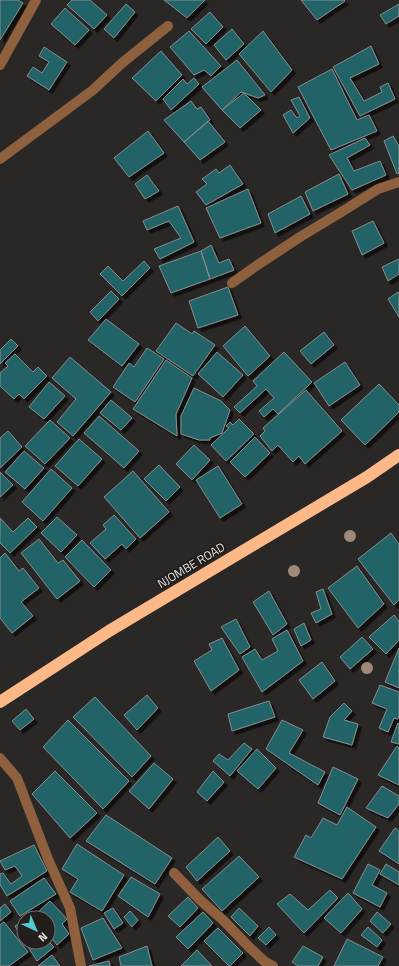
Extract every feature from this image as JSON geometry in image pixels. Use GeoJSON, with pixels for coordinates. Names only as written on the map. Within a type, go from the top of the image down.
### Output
{"type":"FeatureCollection","features":[{"type":"Feature","properties":{"kind":"highway","name":"NJOMBE ROAD"},"geometry":{"type":"LineString","coordinates":[[0,702],[109,630],[367,477],[399,455]]}},
{"type":"Feature","properties":{"kind":"street"},"geometry":{"type":"LineString","coordinates":[[0,65],[36,0]]}},
{"type":"Feature","properties":{"kind":"street"},"geometry":{"type":"LineString","coordinates":[[0,159],[93,90],[122,63],[168,26]]}},
{"type":"Feature","properties":{"kind":"street"},"geometry":{"type":"LineString","coordinates":[[232,283],[300,237],[378,189],[399,182]]}},
{"type":"Feature","properties":{"kind":"street"},"geometry":{"type":"LineString","coordinates":[[0,758],[17,778],[48,859],[70,908],[81,966]]}},
{"type":"Feature","properties":{"kind":"street"},"geometry":{"type":"LineString","coordinates":[[174,873],[200,900],[223,920],[265,964]]}},
{"type":"Feature","properties":{"kind":"building"},"geometry":{"type":"Polygon","coordinates":[[[0,0],[18,0],[23,3],[0,40],[0,0]]]}},
{"type":"Feature","properties":{"kind":"building"},"geometry":{"type":"Polygon","coordinates":[[[72,0],[90,0],[107,15],[94,29],[67,5],[72,0]]]}},
{"type":"Feature","properties":{"kind":"building"},"geometry":{"type":"Polygon","coordinates":[[[164,0],[205,0],[187,18],[164,0]]]}},
{"type":"Feature","properties":{"kind":"building"},"geometry":{"type":"Polygon","coordinates":[[[301,0],[344,0],[345,1],[317,20],[301,0]]]}},
{"type":"Feature","properties":{"kind":"building"},"geometry":{"type":"Polygon","coordinates":[[[126,4],[135,12],[114,38],[104,29],[126,4]]]}},
{"type":"Feature","properties":{"kind":"building"},"geometry":{"type":"Polygon","coordinates":[[[399,4],[399,16],[386,24],[380,15],[399,4]]]}},
{"type":"Feature","properties":{"kind":"building"},"geometry":{"type":"Polygon","coordinates":[[[65,8],[89,30],[75,45],[51,24],[65,8]]]}},
{"type":"Feature","properties":{"kind":"building"},"geometry":{"type":"Polygon","coordinates":[[[210,12],[223,27],[206,44],[191,29],[210,12]]]}},
{"type":"Feature","properties":{"kind":"building"},"geometry":{"type":"Polygon","coordinates":[[[232,29],[244,44],[226,60],[214,45],[232,29]]]}},
{"type":"Feature","properties":{"kind":"building"},"geometry":{"type":"Polygon","coordinates":[[[189,31],[221,66],[211,76],[204,70],[194,75],[170,47],[189,31]]]}},
{"type":"Feature","properties":{"kind":"building"},"geometry":{"type":"Polygon","coordinates":[[[263,31],[292,70],[271,92],[239,54],[263,31]]]}},
{"type":"Feature","properties":{"kind":"building"},"geometry":{"type":"Polygon","coordinates":[[[371,46],[379,64],[350,78],[364,101],[382,92],[380,87],[388,83],[395,99],[360,116],[333,67],[371,46]]]}},
{"type":"Feature","properties":{"kind":"building"},"geometry":{"type":"Polygon","coordinates":[[[44,47],[67,62],[49,90],[27,76],[33,67],[42,73],[49,62],[39,56],[44,47]]]}},
{"type":"Feature","properties":{"kind":"building"},"geometry":{"type":"Polygon","coordinates":[[[161,51],[182,75],[156,101],[132,78],[161,51]]]}},
{"type":"Feature","properties":{"kind":"building"},"geometry":{"type":"Polygon","coordinates":[[[237,60],[265,95],[258,98],[241,92],[222,110],[202,87],[237,60]]]}},
{"type":"Feature","properties":{"kind":"building"},"geometry":{"type":"Polygon","coordinates":[[[332,69],[357,120],[369,115],[377,131],[331,150],[298,87],[332,69]]]}},
{"type":"Feature","properties":{"kind":"building"},"geometry":{"type":"Polygon","coordinates":[[[194,78],[199,84],[171,110],[163,99],[183,79],[187,84],[194,78]]]}},
{"type":"Feature","properties":{"kind":"building"},"geometry":{"type":"Polygon","coordinates":[[[244,93],[261,110],[240,128],[222,110],[244,93]]]}},
{"type":"Feature","properties":{"kind":"building"},"geometry":{"type":"Polygon","coordinates":[[[299,97],[310,118],[293,133],[283,115],[291,110],[297,118],[300,116],[291,100],[299,97]]]}},
{"type":"Feature","properties":{"kind":"building"},"geometry":{"type":"Polygon","coordinates":[[[191,101],[197,109],[201,107],[210,120],[184,142],[164,120],[191,101]]]}},
{"type":"Feature","properties":{"kind":"building"},"geometry":{"type":"Polygon","coordinates":[[[208,121],[225,142],[200,160],[184,142],[208,121]]]}},
{"type":"Feature","properties":{"kind":"building"},"geometry":{"type":"Polygon","coordinates":[[[148,131],[164,153],[129,177],[114,158],[148,131]]]}},
{"type":"Feature","properties":{"kind":"building"},"geometry":{"type":"Polygon","coordinates":[[[393,136],[399,146],[399,173],[397,174],[384,141],[393,136]]]}},
{"type":"Feature","properties":{"kind":"building"},"geometry":{"type":"Polygon","coordinates":[[[365,138],[370,145],[347,158],[354,171],[380,161],[386,175],[352,190],[329,155],[365,138]]]}},
{"type":"Feature","properties":{"kind":"building"},"geometry":{"type":"Polygon","coordinates":[[[230,165],[243,184],[206,205],[196,192],[207,184],[202,179],[216,169],[219,173],[230,165]]]}},
{"type":"Feature","properties":{"kind":"building"},"geometry":{"type":"Polygon","coordinates":[[[339,174],[348,194],[313,211],[305,192],[339,174]]]}},
{"type":"Feature","properties":{"kind":"building"},"geometry":{"type":"Polygon","coordinates":[[[147,175],[159,191],[145,199],[135,184],[147,175]]]}},
{"type":"Feature","properties":{"kind":"building"},"geometry":{"type":"Polygon","coordinates":[[[248,189],[261,223],[220,238],[206,208],[248,189]]]}},
{"type":"Feature","properties":{"kind":"building"},"geometry":{"type":"Polygon","coordinates":[[[301,196],[310,214],[275,233],[268,214],[301,196]]]}},
{"type":"Feature","properties":{"kind":"building"},"geometry":{"type":"Polygon","coordinates":[[[178,206],[194,242],[160,259],[154,249],[181,238],[169,221],[147,230],[143,221],[178,206]]]}},
{"type":"Feature","properties":{"kind":"building"},"geometry":{"type":"Polygon","coordinates":[[[373,221],[384,243],[362,255],[352,231],[373,221]]]}},
{"type":"Feature","properties":{"kind":"building"},"geometry":{"type":"Polygon","coordinates":[[[211,245],[219,263],[229,259],[234,270],[210,279],[201,251],[211,245]]]}},
{"type":"Feature","properties":{"kind":"building"},"geometry":{"type":"Polygon","coordinates":[[[201,251],[210,279],[171,293],[159,266],[201,251]]]}},
{"type":"Feature","properties":{"kind":"building"},"geometry":{"type":"Polygon","coordinates":[[[399,259],[399,274],[388,281],[382,267],[399,259]]]}},
{"type":"Feature","properties":{"kind":"building"},"geometry":{"type":"Polygon","coordinates":[[[144,261],[150,268],[122,296],[100,274],[108,266],[123,281],[144,261]]]}},
{"type":"Feature","properties":{"kind":"building"},"geometry":{"type":"Polygon","coordinates":[[[228,287],[238,315],[198,328],[189,301],[228,287]]]}},
{"type":"Feature","properties":{"kind":"building"},"geometry":{"type":"Polygon","coordinates":[[[111,291],[119,299],[98,321],[90,312],[111,291]]]}},
{"type":"Feature","properties":{"kind":"building"},"geometry":{"type":"Polygon","coordinates":[[[398,292],[399,295],[399,317],[388,299],[398,292]]]}},
{"type":"Feature","properties":{"kind":"building"},"geometry":{"type":"Polygon","coordinates":[[[106,319],[139,344],[122,366],[88,340],[106,319]]]}},
{"type":"Feature","properties":{"kind":"building"},"geometry":{"type":"Polygon","coordinates":[[[176,323],[192,334],[194,331],[215,345],[193,376],[156,351],[176,323]]]}},
{"type":"Feature","properties":{"kind":"building"},"geometry":{"type":"Polygon","coordinates":[[[245,326],[270,356],[248,376],[223,346],[245,326]]]}},
{"type":"Feature","properties":{"kind":"building"},"geometry":{"type":"Polygon","coordinates":[[[324,332],[334,345],[311,364],[300,351],[324,332]]]}},
{"type":"Feature","properties":{"kind":"building"},"geometry":{"type":"Polygon","coordinates":[[[11,339],[18,346],[0,364],[0,350],[11,339]]]}},
{"type":"Feature","properties":{"kind":"building"},"geometry":{"type":"Polygon","coordinates":[[[147,348],[164,359],[135,402],[113,387],[129,363],[134,367],[147,348]]]}},
{"type":"Feature","properties":{"kind":"building"},"geometry":{"type":"Polygon","coordinates":[[[217,352],[243,375],[223,397],[198,374],[217,352]]]}},
{"type":"Feature","properties":{"kind":"building"},"geometry":{"type":"Polygon","coordinates":[[[284,352],[312,382],[278,414],[273,409],[264,417],[259,411],[274,398],[266,389],[240,413],[234,407],[257,386],[253,381],[284,352]]]}},
{"type":"Feature","properties":{"kind":"building"},"geometry":{"type":"Polygon","coordinates":[[[15,354],[33,372],[38,367],[47,376],[24,399],[19,394],[14,399],[0,386],[0,373],[8,366],[5,363],[15,354]]]}},
{"type":"Feature","properties":{"kind":"building"},"geometry":{"type":"Polygon","coordinates":[[[70,357],[111,392],[73,436],[57,422],[76,399],[52,378],[70,357]]]}},
{"type":"Feature","properties":{"kind":"building"},"geometry":{"type":"Polygon","coordinates":[[[166,360],[192,378],[176,414],[177,436],[133,409],[166,360]]]}},
{"type":"Feature","properties":{"kind":"building"},"geometry":{"type":"Polygon","coordinates":[[[345,362],[360,385],[329,406],[314,383],[345,362]]]}},
{"type":"Feature","properties":{"kind":"building"},"geometry":{"type":"Polygon","coordinates":[[[49,382],[65,396],[44,419],[29,407],[49,382]]]}},
{"type":"Feature","properties":{"kind":"building"},"geometry":{"type":"Polygon","coordinates":[[[379,384],[399,405],[399,412],[365,445],[341,420],[379,384]]]}},
{"type":"Feature","properties":{"kind":"building"},"geometry":{"type":"Polygon","coordinates":[[[194,388],[221,401],[230,410],[222,433],[210,438],[210,440],[199,440],[181,434],[181,416],[194,388]]]}},
{"type":"Feature","properties":{"kind":"building"},"geometry":{"type":"Polygon","coordinates":[[[306,390],[342,431],[305,464],[299,456],[293,462],[278,445],[272,451],[260,436],[265,431],[263,428],[306,390]]]}},
{"type":"Feature","properties":{"kind":"building"},"geometry":{"type":"Polygon","coordinates":[[[111,400],[132,418],[121,430],[100,413],[111,400]]]}},
{"type":"Feature","properties":{"kind":"building"},"geometry":{"type":"Polygon","coordinates":[[[99,416],[139,451],[124,468],[84,433],[99,416]]]}},
{"type":"Feature","properties":{"kind":"building"},"geometry":{"type":"Polygon","coordinates":[[[239,419],[254,434],[226,461],[211,445],[229,428],[226,426],[230,422],[233,425],[239,419]]]}},
{"type":"Feature","properties":{"kind":"building"},"geometry":{"type":"Polygon","coordinates":[[[50,420],[70,438],[45,464],[25,446],[50,420]]]}},
{"type":"Feature","properties":{"kind":"building"},"geometry":{"type":"Polygon","coordinates":[[[8,431],[22,447],[0,468],[0,438],[8,431]]]}},
{"type":"Feature","properties":{"kind":"building"},"geometry":{"type":"Polygon","coordinates":[[[255,437],[270,453],[245,477],[230,462],[255,437]]]}},
{"type":"Feature","properties":{"kind":"building"},"geometry":{"type":"Polygon","coordinates":[[[79,439],[102,459],[78,486],[55,466],[79,439]]]}},
{"type":"Feature","properties":{"kind":"building"},"geometry":{"type":"Polygon","coordinates":[[[194,445],[210,460],[192,480],[176,464],[194,445]]]}},
{"type":"Feature","properties":{"kind":"building"},"geometry":{"type":"Polygon","coordinates":[[[24,451],[44,468],[25,489],[5,472],[24,451]]]}},
{"type":"Feature","properties":{"kind":"building"},"geometry":{"type":"Polygon","coordinates":[[[159,465],[180,487],[166,501],[144,479],[159,465]]]}},
{"type":"Feature","properties":{"kind":"building"},"geometry":{"type":"Polygon","coordinates":[[[218,466],[242,504],[220,518],[196,480],[218,466]]]}},
{"type":"Feature","properties":{"kind":"building"},"geometry":{"type":"Polygon","coordinates":[[[51,469],[72,488],[43,521],[22,502],[51,469]]]}},
{"type":"Feature","properties":{"kind":"building"},"geometry":{"type":"Polygon","coordinates":[[[133,471],[169,512],[140,538],[104,497],[133,471]]]}},
{"type":"Feature","properties":{"kind":"building"},"geometry":{"type":"Polygon","coordinates":[[[0,472],[13,485],[0,497],[0,472]]]}},
{"type":"Feature","properties":{"kind":"building"},"geometry":{"type":"Polygon","coordinates":[[[114,515],[136,539],[126,549],[122,544],[105,559],[90,543],[106,529],[103,525],[114,515]]]}},
{"type":"Feature","properties":{"kind":"building"},"geometry":{"type":"Polygon","coordinates":[[[57,517],[77,535],[61,552],[41,533],[57,517]]]}},
{"type":"Feature","properties":{"kind":"building"},"geometry":{"type":"Polygon","coordinates":[[[0,518],[13,532],[28,518],[37,527],[10,553],[0,543],[0,518]]]}},
{"type":"Feature","properties":{"kind":"building"},"geometry":{"type":"Polygon","coordinates":[[[391,533],[399,544],[399,600],[394,605],[358,559],[391,533]]]}},
{"type":"Feature","properties":{"kind":"building"},"geometry":{"type":"Polygon","coordinates":[[[39,539],[58,563],[63,560],[80,581],[57,599],[21,553],[39,539]]]}},
{"type":"Feature","properties":{"kind":"building"},"geometry":{"type":"Polygon","coordinates":[[[82,540],[111,570],[94,587],[65,557],[82,540]]]}},
{"type":"Feature","properties":{"kind":"building"},"geometry":{"type":"Polygon","coordinates":[[[5,553],[19,571],[23,568],[39,588],[21,602],[33,616],[12,633],[0,618],[0,558],[5,553]]]}},
{"type":"Feature","properties":{"kind":"building"},"geometry":{"type":"Polygon","coordinates":[[[357,566],[384,604],[358,628],[328,588],[357,566]]]}},
{"type":"Feature","properties":{"kind":"building"},"geometry":{"type":"Polygon","coordinates":[[[323,589],[332,614],[316,623],[311,613],[321,609],[316,592],[323,589]]]}},
{"type":"Feature","properties":{"kind":"building"},"geometry":{"type":"Polygon","coordinates":[[[269,591],[287,624],[273,635],[253,602],[269,591]]]}},
{"type":"Feature","properties":{"kind":"building"},"geometry":{"type":"Polygon","coordinates":[[[394,615],[399,621],[399,640],[386,654],[369,637],[394,615]]]}},
{"type":"Feature","properties":{"kind":"building"},"geometry":{"type":"Polygon","coordinates":[[[236,619],[250,647],[240,654],[221,627],[236,619]]]}},
{"type":"Feature","properties":{"kind":"building"},"geometry":{"type":"Polygon","coordinates":[[[304,623],[311,640],[301,646],[294,629],[304,623]]]}},
{"type":"Feature","properties":{"kind":"building"},"geometry":{"type":"Polygon","coordinates":[[[287,630],[303,661],[262,692],[242,657],[255,649],[262,660],[278,651],[272,639],[287,630]]]}},
{"type":"Feature","properties":{"kind":"building"},"geometry":{"type":"Polygon","coordinates":[[[362,637],[373,649],[350,669],[340,657],[362,637]]]}},
{"type":"Feature","properties":{"kind":"building"},"geometry":{"type":"Polygon","coordinates":[[[222,638],[239,670],[211,691],[194,661],[212,650],[209,644],[222,638]]]}},
{"type":"Feature","properties":{"kind":"building"},"geometry":{"type":"Polygon","coordinates":[[[399,648],[399,688],[385,682],[399,648]]]}},
{"type":"Feature","properties":{"kind":"building"},"geometry":{"type":"Polygon","coordinates":[[[322,662],[335,681],[313,699],[299,680],[322,662]]]}},
{"type":"Feature","properties":{"kind":"building"},"geometry":{"type":"Polygon","coordinates":[[[380,685],[399,692],[399,717],[398,719],[394,718],[388,732],[379,728],[387,709],[372,703],[380,685]]]}},
{"type":"Feature","properties":{"kind":"building"},"geometry":{"type":"Polygon","coordinates":[[[147,695],[158,708],[137,730],[124,715],[147,695]]]}},
{"type":"Feature","properties":{"kind":"building"},"geometry":{"type":"Polygon","coordinates":[[[95,697],[151,756],[132,777],[73,717],[95,697]]]}},
{"type":"Feature","properties":{"kind":"building"},"geometry":{"type":"Polygon","coordinates":[[[269,701],[275,717],[232,731],[228,714],[269,701]]]}},
{"type":"Feature","properties":{"kind":"building"},"geometry":{"type":"Polygon","coordinates":[[[344,703],[352,711],[344,720],[358,724],[352,745],[323,737],[330,717],[344,703]]]}},
{"type":"Feature","properties":{"kind":"building"},"geometry":{"type":"Polygon","coordinates":[[[26,709],[34,719],[20,730],[12,721],[26,709]]]}},
{"type":"Feature","properties":{"kind":"building"},"geometry":{"type":"Polygon","coordinates":[[[68,720],[129,781],[103,809],[43,747],[68,720]]]}},
{"type":"Feature","properties":{"kind":"building"},"geometry":{"type":"Polygon","coordinates":[[[282,720],[303,730],[289,753],[325,772],[318,785],[266,749],[282,720]]]}},
{"type":"Feature","properties":{"kind":"building"},"geometry":{"type":"Polygon","coordinates":[[[398,723],[399,724],[399,744],[391,742],[398,723]]]}},
{"type":"Feature","properties":{"kind":"building"},"geometry":{"type":"Polygon","coordinates":[[[244,743],[252,749],[230,776],[213,761],[219,754],[228,760],[244,743]]]}},
{"type":"Feature","properties":{"kind":"building"},"geometry":{"type":"Polygon","coordinates":[[[397,746],[399,748],[399,785],[378,775],[397,746]]]}},
{"type":"Feature","properties":{"kind":"building"},"geometry":{"type":"Polygon","coordinates":[[[257,749],[276,768],[258,789],[237,771],[257,749]]]}},
{"type":"Feature","properties":{"kind":"building"},"geometry":{"type":"Polygon","coordinates":[[[154,763],[173,779],[149,809],[129,791],[154,763]]]}},
{"type":"Feature","properties":{"kind":"building"},"geometry":{"type":"Polygon","coordinates":[[[333,767],[358,779],[340,815],[318,803],[333,767]]]}},
{"type":"Feature","properties":{"kind":"building"},"geometry":{"type":"Polygon","coordinates":[[[55,771],[97,813],[70,838],[32,794],[55,771]]]}},
{"type":"Feature","properties":{"kind":"building"},"geometry":{"type":"Polygon","coordinates":[[[213,771],[224,782],[207,801],[197,792],[213,771]]]}},
{"type":"Feature","properties":{"kind":"building"},"geometry":{"type":"Polygon","coordinates":[[[382,786],[399,796],[399,804],[388,818],[366,808],[382,786]]]}},
{"type":"Feature","properties":{"kind":"building"},"geometry":{"type":"Polygon","coordinates":[[[347,807],[376,827],[342,879],[294,857],[306,835],[311,838],[323,818],[337,825],[347,807]]]}},
{"type":"Feature","properties":{"kind":"building"},"geometry":{"type":"Polygon","coordinates":[[[106,815],[172,858],[155,884],[86,841],[106,815]]]}},
{"type":"Feature","properties":{"kind":"building"},"geometry":{"type":"Polygon","coordinates":[[[395,828],[399,831],[399,864],[379,851],[395,828]]]}},
{"type":"Feature","properties":{"kind":"building"},"geometry":{"type":"Polygon","coordinates":[[[218,837],[230,851],[197,881],[186,867],[218,837]]]}},
{"type":"Feature","properties":{"kind":"building"},"geometry":{"type":"Polygon","coordinates":[[[77,844],[124,875],[102,911],[70,892],[78,879],[62,869],[77,844]]]}},
{"type":"Feature","properties":{"kind":"building"},"geometry":{"type":"Polygon","coordinates":[[[34,845],[47,871],[7,896],[0,885],[0,874],[3,873],[11,884],[22,876],[15,866],[5,870],[0,861],[34,845]]]}},
{"type":"Feature","properties":{"kind":"building"},"geometry":{"type":"Polygon","coordinates":[[[239,856],[259,877],[222,911],[202,889],[239,856]]]}},
{"type":"Feature","properties":{"kind":"building"},"geometry":{"type":"Polygon","coordinates":[[[368,864],[380,870],[372,885],[387,893],[380,907],[353,893],[368,864]]]}},
{"type":"Feature","properties":{"kind":"building"},"geometry":{"type":"Polygon","coordinates":[[[386,864],[399,872],[399,885],[380,874],[386,864]]]}},
{"type":"Feature","properties":{"kind":"building"},"geometry":{"type":"Polygon","coordinates":[[[131,877],[160,894],[148,917],[118,896],[131,877]]]}},
{"type":"Feature","properties":{"kind":"building"},"geometry":{"type":"Polygon","coordinates":[[[44,878],[56,894],[30,910],[16,910],[10,901],[44,878]]]}},
{"type":"Feature","properties":{"kind":"building"},"geometry":{"type":"Polygon","coordinates":[[[330,890],[338,898],[304,933],[277,904],[290,894],[308,910],[330,890]]]}},
{"type":"Feature","properties":{"kind":"building"},"geometry":{"type":"Polygon","coordinates":[[[348,893],[362,909],[341,933],[324,918],[348,893]]]}},
{"type":"Feature","properties":{"kind":"building"},"geometry":{"type":"Polygon","coordinates":[[[188,897],[198,908],[180,927],[168,916],[188,897]]]}},
{"type":"Feature","properties":{"kind":"building"},"geometry":{"type":"Polygon","coordinates":[[[50,901],[67,919],[62,924],[69,934],[57,945],[56,910],[40,910],[50,901]]]}},
{"type":"Feature","properties":{"kind":"building"},"geometry":{"type":"Polygon","coordinates":[[[5,904],[11,912],[0,921],[0,908],[5,904]]]}},
{"type":"Feature","properties":{"kind":"building"},"geometry":{"type":"Polygon","coordinates":[[[113,908],[123,923],[114,929],[104,913],[113,908]]]}},
{"type":"Feature","properties":{"kind":"building"},"geometry":{"type":"Polygon","coordinates":[[[239,908],[258,926],[250,936],[231,917],[239,908]]]}},
{"type":"Feature","properties":{"kind":"building"},"geometry":{"type":"Polygon","coordinates":[[[130,911],[138,920],[132,927],[124,917],[130,911]]]}},
{"type":"Feature","properties":{"kind":"building"},"geometry":{"type":"Polygon","coordinates":[[[203,912],[213,923],[188,949],[176,937],[203,912]]]}},
{"type":"Feature","properties":{"kind":"building"},"geometry":{"type":"Polygon","coordinates":[[[377,912],[391,924],[383,933],[370,921],[377,912]]]}},
{"type":"Feature","properties":{"kind":"building"},"geometry":{"type":"Polygon","coordinates":[[[103,918],[122,948],[93,960],[81,928],[103,918]]]}},
{"type":"Feature","properties":{"kind":"building"},"geometry":{"type":"Polygon","coordinates":[[[4,922],[16,937],[16,950],[26,950],[28,952],[9,966],[0,966],[0,925],[4,922]]]}},
{"type":"Feature","properties":{"kind":"building"},"geometry":{"type":"Polygon","coordinates":[[[269,927],[276,935],[266,945],[258,938],[269,927]]]}},
{"type":"Feature","properties":{"kind":"building"},"geometry":{"type":"Polygon","coordinates":[[[368,927],[382,940],[377,947],[361,935],[368,927]]]}},
{"type":"Feature","properties":{"kind":"building"},"geometry":{"type":"Polygon","coordinates":[[[218,928],[243,953],[230,966],[204,941],[218,928]]]}},
{"type":"Feature","properties":{"kind":"building"},"geometry":{"type":"Polygon","coordinates":[[[347,939],[383,957],[378,966],[334,966],[347,939]]]}},
{"type":"Feature","properties":{"kind":"building"},"geometry":{"type":"Polygon","coordinates":[[[147,946],[152,966],[121,966],[119,957],[147,946]]]}},
{"type":"Feature","properties":{"kind":"building"},"geometry":{"type":"Polygon","coordinates":[[[303,946],[323,957],[318,966],[298,966],[292,962],[303,946]]]}},
{"type":"Feature","properties":{"kind":"building"},"geometry":{"type":"Polygon","coordinates":[[[30,950],[50,950],[37,961],[30,950]]]}},
{"type":"Feature","properties":{"kind":"building"},"geometry":{"type":"Polygon","coordinates":[[[197,950],[212,966],[181,966],[197,950]]]}},
{"type":"Feature","properties":{"kind":"building"},"geometry":{"type":"Polygon","coordinates":[[[52,955],[60,966],[38,966],[52,955]]]}},
{"type":"Feature","properties":{"kind":"building"},"geometry":{"type":"Polygon","coordinates":[[[109,961],[110,966],[89,966],[109,961]]]}}]}
